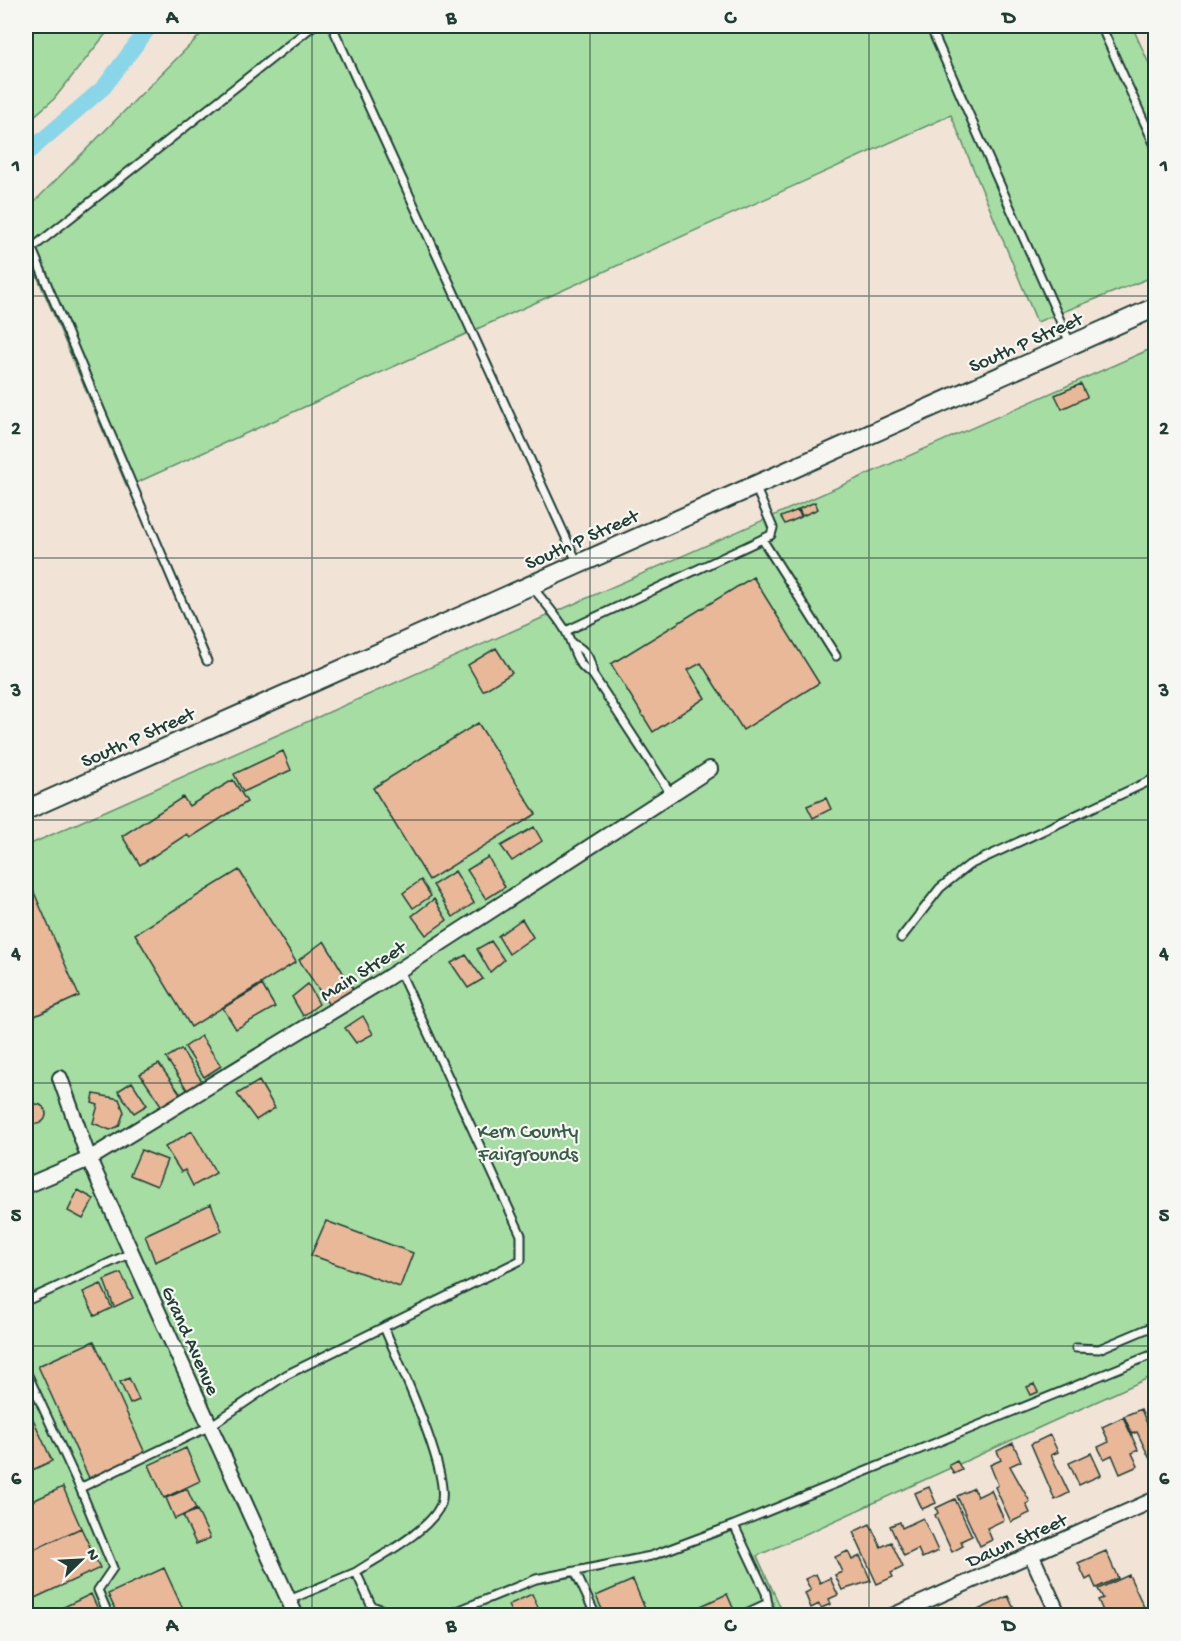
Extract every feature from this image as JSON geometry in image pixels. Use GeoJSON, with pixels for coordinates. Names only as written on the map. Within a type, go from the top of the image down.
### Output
{"type":"FeatureCollection","features":[{"type":"Feature","properties":{"kind":"street","name":"South P Street"},"geometry":{"type":"LineString","coordinates":[[26,810],[1155,308]]}},
{"type":"Feature","properties":{"kind":"street","name":"Main Street"},"geometry":{"type":"LineString","coordinates":[[26,1186],[89,1159],[399,970],[710,769]]}},
{"type":"Feature","properties":{"kind":"street","name":"Grand Avenue"},"geometry":{"type":"LineString","coordinates":[[60,1078],[89,1159],[296,1616]]}},
{"type":"Feature","properties":{"kind":"street","name":"Dawn Street"},"geometry":{"type":"LineString","coordinates":[[892,1616],[1155,1499]]}},
{"type":"Feature","properties":{"kind":"street"},"geometry":{"type":"LineString","coordinates":[[1031,1554],[1059,1616]]}},
{"type":"Feature","properties":{"kind":"lane"},"geometry":{"type":"LineString","coordinates":[[207,661],[29,251],[313,26]]}},
{"type":"Feature","properties":{"kind":"lane"},"geometry":{"type":"LineString","coordinates":[[332,26],[578,565]]}},
{"type":"Feature","properties":{"kind":"lane"},"geometry":{"type":"LineString","coordinates":[[930,26],[1071,345]]}},
{"type":"Feature","properties":{"kind":"lane"},"geometry":{"type":"LineString","coordinates":[[1101,26],[1155,148]]}},
{"type":"Feature","properties":{"kind":"lane"},"geometry":{"type":"LineString","coordinates":[[566,631],[771,535],[773,528],[755,486]]}},
{"type":"Feature","properties":{"kind":"lane"},"geometry":{"type":"LineString","coordinates":[[762,539],[836,656]]}},
{"type":"Feature","properties":{"kind":"lane"},"geometry":{"type":"LineString","coordinates":[[531,585],[566,631],[573,644],[573,654],[582,668],[593,675],[671,794]]}},
{"type":"Feature","properties":{"kind":"lane"},"geometry":{"type":"LineString","coordinates":[[573,644],[583,648],[592,662],[593,675]]}},
{"type":"Feature","properties":{"kind":"lane"},"geometry":{"type":"LineString","coordinates":[[901,938],[940,888],[969,865],[1155,778]]}},
{"type":"Feature","properties":{"kind":"lane"},"geometry":{"type":"LineString","coordinates":[[80,1488],[210,1426],[286,1375],[521,1260],[521,1235],[399,970]]}},
{"type":"Feature","properties":{"kind":"lane"},"geometry":{"type":"LineString","coordinates":[[26,1301],[131,1253]]}},
{"type":"Feature","properties":{"kind":"lane"},"geometry":{"type":"LineString","coordinates":[[1076,1348],[1099,1349],[1155,1324]]}},
{"type":"Feature","properties":{"kind":"lane"},"geometry":{"type":"LineString","coordinates":[[289,1600],[356,1572],[421,1529],[441,1503],[441,1482],[430,1440],[384,1327]]}},
{"type":"Feature","properties":{"kind":"lane"},"geometry":{"type":"LineString","coordinates":[[445,1616],[536,1579],[651,1556],[734,1525],[1155,1353]]}},
{"type":"Feature","properties":{"kind":"lane"},"geometry":{"type":"LineString","coordinates":[[26,1371],[80,1488],[113,1568],[98,1590],[109,1616]]}},
{"type":"Feature","properties":{"kind":"lane"},"geometry":{"type":"LineString","coordinates":[[734,1525],[766,1593],[771,1616]]}},
{"type":"Feature","properties":{"kind":"lane"},"geometry":{"type":"LineString","coordinates":[[575,1571],[596,1616]]}},
{"type":"Feature","properties":{"kind":"lane"},"geometry":{"type":"LineString","coordinates":[[356,1572],[376,1616]]}},
{"type":"Feature","properties":{"kind":"lane"},"geometry":{"type":"LineString","coordinates":[[740,1616],[768,1603]]}},
{"type":"Feature","properties":{"kind":"lane"},"geometry":{"type":"LineString","coordinates":[[372,1606],[399,1616]]}},
{"type":"Feature","properties":{"kind":"green space"},"geometry":{"type":"Polygon","coordinates":[[[26,26],[112,26],[54,99],[26,123],[26,26]]]}},
{"type":"Feature","properties":{"kind":"green space"},"geometry":{"type":"Polygon","coordinates":[[[209,26],[1132,26],[1155,77],[1155,276],[1037,322],[951,115],[127,487],[26,250],[26,210],[209,26]]]}},
{"type":"Feature","properties":{"kind":"green space","name":"Kern County Fairgrounds"},"geometry":{"type":"Polygon","coordinates":[[[1155,347],[1155,1375],[757,1556],[784,1615],[26,1615],[26,846],[1155,347]]]}},
{"type":"Feature","properties":{"kind":"building"},"geometry":{"type":"Polygon","coordinates":[[[1081,384],[1087,397],[1062,409],[1055,395],[1081,384]]]}},
{"type":"Feature","properties":{"kind":"building"},"geometry":{"type":"Polygon","coordinates":[[[815,502],[818,509],[802,516],[799,509],[815,502]]]}},
{"type":"Feature","properties":{"kind":"building"},"geometry":{"type":"Polygon","coordinates":[[[798,510],[801,517],[785,524],[781,517],[798,510]]]}},
{"type":"Feature","properties":{"kind":"building"},"geometry":{"type":"Polygon","coordinates":[[[753,577],[819,683],[743,730],[701,663],[688,670],[705,698],[653,732],[611,664],[753,577]]]}},
{"type":"Feature","properties":{"kind":"building"},"geometry":{"type":"Polygon","coordinates":[[[496,648],[512,673],[483,691],[468,665],[496,648]]]}},
{"type":"Feature","properties":{"kind":"building"},"geometry":{"type":"Polygon","coordinates":[[[478,723],[536,814],[429,880],[373,788],[478,723]]]}},
{"type":"Feature","properties":{"kind":"building"},"geometry":{"type":"Polygon","coordinates":[[[283,751],[291,770],[243,792],[234,774],[283,751]]]}},
{"type":"Feature","properties":{"kind":"building"},"geometry":{"type":"Polygon","coordinates":[[[233,780],[247,802],[190,838],[187,834],[140,865],[122,836],[183,797],[189,806],[233,780]]]}},
{"type":"Feature","properties":{"kind":"building"},"geometry":{"type":"Polygon","coordinates":[[[826,798],[831,809],[813,818],[807,806],[826,798]]]}},
{"type":"Feature","properties":{"kind":"building"},"geometry":{"type":"Polygon","coordinates":[[[534,827],[542,841],[512,861],[501,846],[534,827]]]}},
{"type":"Feature","properties":{"kind":"building"},"geometry":{"type":"Polygon","coordinates":[[[488,857],[505,887],[486,899],[467,870],[488,857]]]}},
{"type":"Feature","properties":{"kind":"building"},"geometry":{"type":"Polygon","coordinates":[[[239,870],[296,962],[191,1027],[135,934],[239,870]]]}},
{"type":"Feature","properties":{"kind":"building"},"geometry":{"type":"Polygon","coordinates":[[[455,871],[474,903],[453,917],[433,885],[455,871]]]}},
{"type":"Feature","properties":{"kind":"building"},"geometry":{"type":"Polygon","coordinates":[[[26,874],[79,996],[26,1020],[26,874]]]}},
{"type":"Feature","properties":{"kind":"building"},"geometry":{"type":"Polygon","coordinates":[[[421,880],[431,896],[413,908],[403,893],[421,880]]]}},
{"type":"Feature","properties":{"kind":"building"},"geometry":{"type":"Polygon","coordinates":[[[434,899],[447,920],[426,935],[412,916],[434,899]]]}},
{"type":"Feature","properties":{"kind":"building"},"geometry":{"type":"Polygon","coordinates":[[[522,919],[533,937],[509,954],[498,936],[522,919]]]}},
{"type":"Feature","properties":{"kind":"building"},"geometry":{"type":"Polygon","coordinates":[[[324,941],[353,989],[329,1005],[299,960],[324,941]]]}},
{"type":"Feature","properties":{"kind":"building"},"geometry":{"type":"Polygon","coordinates":[[[491,941],[504,960],[490,972],[477,949],[491,941]]]}},
{"type":"Feature","properties":{"kind":"building"},"geometry":{"type":"Polygon","coordinates":[[[466,955],[483,979],[468,988],[451,963],[466,955]]]}},
{"type":"Feature","properties":{"kind":"building"},"geometry":{"type":"Polygon","coordinates":[[[308,984],[319,1004],[303,1016],[292,997],[308,984]]]}},
{"type":"Feature","properties":{"kind":"building"},"geometry":{"type":"Polygon","coordinates":[[[262,985],[275,1007],[236,1029],[223,1008],[262,985]]]}},
{"type":"Feature","properties":{"kind":"building"},"geometry":{"type":"Polygon","coordinates":[[[363,1016],[373,1034],[356,1043],[345,1028],[363,1016]]]}},
{"type":"Feature","properties":{"kind":"building"},"geometry":{"type":"Polygon","coordinates":[[[201,1036],[221,1066],[204,1077],[185,1047],[201,1036]]]}},
{"type":"Feature","properties":{"kind":"building"},"geometry":{"type":"Polygon","coordinates":[[[181,1049],[202,1081],[188,1091],[166,1058],[181,1049]]]}},
{"type":"Feature","properties":{"kind":"building"},"geometry":{"type":"Polygon","coordinates":[[[159,1064],[182,1096],[163,1108],[140,1074],[159,1064]]]}},
{"type":"Feature","properties":{"kind":"building"},"geometry":{"type":"Polygon","coordinates":[[[259,1081],[275,1108],[256,1120],[237,1094],[259,1081]]]}},
{"type":"Feature","properties":{"kind":"building"},"geometry":{"type":"Polygon","coordinates":[[[132,1082],[147,1105],[134,1113],[118,1091],[132,1082]]]}},
{"type":"Feature","properties":{"kind":"building"},"geometry":{"type":"Polygon","coordinates":[[[94,1094],[119,1099],[124,1112],[119,1126],[110,1130],[93,1123],[98,1105],[92,1103],[94,1094]]]}},
{"type":"Feature","properties":{"kind":"building"},"geometry":{"type":"Polygon","coordinates":[[[36,1104],[43,1107],[46,1114],[43,1121],[36,1124],[29,1121],[26,1114],[29,1107],[36,1104]]]}},
{"type":"Feature","properties":{"kind":"building"},"geometry":{"type":"Polygon","coordinates":[[[192,1131],[216,1173],[193,1186],[185,1170],[181,1172],[165,1147],[192,1131]]]}},
{"type":"Feature","properties":{"kind":"building"},"geometry":{"type":"Polygon","coordinates":[[[141,1150],[167,1160],[157,1186],[130,1175],[141,1150]]]}},
{"type":"Feature","properties":{"kind":"building"},"geometry":{"type":"Polygon","coordinates":[[[78,1190],[94,1199],[83,1219],[68,1211],[78,1190]]]}},
{"type":"Feature","properties":{"kind":"building"},"geometry":{"type":"Polygon","coordinates":[[[211,1204],[222,1231],[155,1262],[145,1235],[211,1204]]]}},
{"type":"Feature","properties":{"kind":"building"},"geometry":{"type":"Polygon","coordinates":[[[326,1221],[413,1253],[400,1287],[311,1255],[326,1221]]]}},
{"type":"Feature","properties":{"kind":"building"},"geometry":{"type":"Polygon","coordinates":[[[121,1273],[133,1298],[114,1307],[104,1280],[121,1273]]]}},
{"type":"Feature","properties":{"kind":"building"},"geometry":{"type":"Polygon","coordinates":[[[101,1284],[112,1308],[95,1316],[83,1292],[101,1284]]]}},
{"type":"Feature","properties":{"kind":"building"},"geometry":{"type":"Polygon","coordinates":[[[94,1341],[145,1453],[89,1478],[38,1366],[94,1341]]]}},
{"type":"Feature","properties":{"kind":"building"},"geometry":{"type":"Polygon","coordinates":[[[129,1378],[139,1400],[130,1404],[120,1382],[129,1378]]]}},
{"type":"Feature","properties":{"kind":"building"},"geometry":{"type":"Polygon","coordinates":[[[1034,1384],[1038,1392],[1031,1395],[1027,1387],[1034,1384]]]}},
{"type":"Feature","properties":{"kind":"building"},"geometry":{"type":"Polygon","coordinates":[[[26,1404],[33,1419],[26,1422],[26,1404]]]}},
{"type":"Feature","properties":{"kind":"building"},"geometry":{"type":"Polygon","coordinates":[[[1141,1409],[1149,1428],[1156,1425],[1156,1456],[1150,1459],[1137,1432],[1132,1434],[1124,1416],[1141,1409]]]}},
{"type":"Feature","properties":{"kind":"building"},"geometry":{"type":"Polygon","coordinates":[[[1123,1417],[1138,1450],[1132,1453],[1138,1466],[1120,1474],[1112,1455],[1104,1459],[1098,1447],[1109,1442],[1102,1427],[1123,1417]]]}},
{"type":"Feature","properties":{"kind":"building"},"geometry":{"type":"Polygon","coordinates":[[[33,1419],[52,1461],[26,1473],[26,1422],[33,1419]]]}},
{"type":"Feature","properties":{"kind":"building"},"geometry":{"type":"Polygon","coordinates":[[[1050,1435],[1058,1452],[1051,1455],[1069,1493],[1055,1500],[1031,1444],[1050,1435]]]}},
{"type":"Feature","properties":{"kind":"building"},"geometry":{"type":"Polygon","coordinates":[[[1013,1443],[1021,1461],[1010,1466],[1030,1502],[1026,1504],[1030,1513],[1011,1522],[995,1487],[998,1485],[990,1465],[1001,1460],[997,1451],[1013,1443]]]}},
{"type":"Feature","properties":{"kind":"building"},"geometry":{"type":"Polygon","coordinates":[[[186,1448],[200,1481],[164,1498],[149,1465],[186,1448]]]}},
{"type":"Feature","properties":{"kind":"building"},"geometry":{"type":"Polygon","coordinates":[[[1091,1453],[1101,1475],[1079,1485],[1069,1463],[1091,1453]]]}},
{"type":"Feature","properties":{"kind":"building"},"geometry":{"type":"Polygon","coordinates":[[[957,1461],[962,1470],[954,1474],[949,1465],[957,1461]]]}},
{"type":"Feature","properties":{"kind":"building"},"geometry":{"type":"Polygon","coordinates":[[[63,1487],[81,1528],[26,1553],[26,1504],[63,1487]]]}},
{"type":"Feature","properties":{"kind":"building"},"geometry":{"type":"Polygon","coordinates":[[[929,1487],[936,1503],[922,1509],[915,1493],[929,1487]]]}},
{"type":"Feature","properties":{"kind":"building"},"geometry":{"type":"Polygon","coordinates":[[[974,1488],[977,1497],[991,1490],[1004,1520],[987,1528],[992,1540],[980,1546],[957,1496],[974,1488]]]}},
{"type":"Feature","properties":{"kind":"building"},"geometry":{"type":"Polygon","coordinates":[[[187,1489],[196,1509],[175,1519],[166,1498],[187,1489]]]}},
{"type":"Feature","properties":{"kind":"building"},"geometry":{"type":"Polygon","coordinates":[[[955,1499],[972,1536],[961,1541],[963,1546],[952,1552],[935,1515],[938,1513],[936,1508],[955,1499]]]}},
{"type":"Feature","properties":{"kind":"building"},"geometry":{"type":"Polygon","coordinates":[[[197,1510],[210,1538],[196,1544],[183,1516],[197,1510]]]}},
{"type":"Feature","properties":{"kind":"building"},"geometry":{"type":"Polygon","coordinates":[[[923,1518],[938,1551],[922,1558],[918,1549],[904,1556],[890,1526],[900,1522],[902,1528],[923,1518]]]}},
{"type":"Feature","properties":{"kind":"building"},"geometry":{"type":"Polygon","coordinates":[[[870,1524],[881,1547],[891,1542],[903,1567],[891,1573],[893,1577],[877,1584],[853,1532],[870,1524]]]}},
{"type":"Feature","properties":{"kind":"building"},"geometry":{"type":"Polygon","coordinates":[[[81,1528],[100,1568],[26,1602],[26,1553],[81,1528]]]}},
{"type":"Feature","properties":{"kind":"building"},"geometry":{"type":"Polygon","coordinates":[[[848,1551],[852,1560],[860,1556],[871,1581],[842,1590],[835,1575],[842,1572],[835,1557],[848,1551]]]}},
{"type":"Feature","properties":{"kind":"building"},"geometry":{"type":"Polygon","coordinates":[[[1106,1551],[1118,1578],[1096,1588],[1091,1577],[1086,1580],[1078,1563],[1106,1551]]]}},
{"type":"Feature","properties":{"kind":"building"},"geometry":{"type":"Polygon","coordinates":[[[164,1568],[186,1616],[118,1616],[108,1594],[164,1568]]]}},
{"type":"Feature","properties":{"kind":"building"},"geometry":{"type":"Polygon","coordinates":[[[816,1574],[820,1583],[830,1578],[838,1595],[829,1599],[831,1604],[821,1608],[819,1604],[811,1608],[805,1593],[811,1590],[805,1579],[816,1574]]]}},
{"type":"Feature","properties":{"kind":"building"},"geometry":{"type":"Polygon","coordinates":[[[1129,1575],[1144,1607],[1126,1616],[1101,1616],[1099,1612],[1103,1611],[1098,1600],[1103,1598],[1098,1589],[1129,1575]]]}},
{"type":"Feature","properties":{"kind":"building"},"geometry":{"type":"Polygon","coordinates":[[[633,1580],[648,1616],[605,1616],[596,1596],[633,1580]]]}},
{"type":"Feature","properties":{"kind":"building"},"geometry":{"type":"Polygon","coordinates":[[[91,1594],[101,1616],[45,1616],[91,1594]]]}},
{"type":"Feature","properties":{"kind":"building"},"geometry":{"type":"Polygon","coordinates":[[[532,1594],[542,1616],[513,1616],[508,1605],[532,1594]]]}},
{"type":"Feature","properties":{"kind":"building"},"geometry":{"type":"Polygon","coordinates":[[[727,1594],[734,1610],[722,1616],[679,1616],[727,1594]]]}},
{"type":"Feature","properties":{"kind":"building"},"geometry":{"type":"Polygon","coordinates":[[[1008,1596],[1015,1611],[1008,1616],[965,1616],[1008,1596]]]}},
{"type":"Feature","properties":{"kind":"waterway"},"geometry":{"type":"LineString","coordinates":[[26,154],[104,87],[150,26]]}}]}
